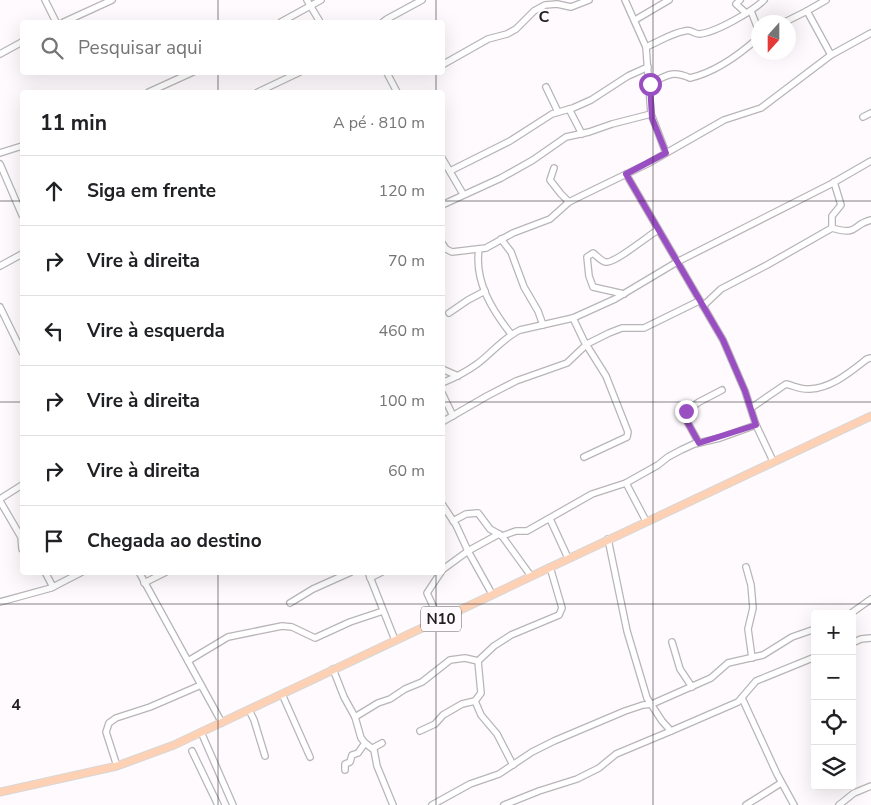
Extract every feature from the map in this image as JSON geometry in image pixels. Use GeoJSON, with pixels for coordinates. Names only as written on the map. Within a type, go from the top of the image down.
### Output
{"type":"FeatureCollection","features":[{"type":"Feature","properties":{"kind":"main road","name":"N10"},"geometry":{"type":"LineString","coordinates":[[0,792],[117,766],[152,754],[222,723],[871,416]]}},
{"type":"Feature","properties":{"kind":"street"},"geometry":{"type":"LineString","coordinates":[[45,0],[55,20]]}},
{"type":"Feature","properties":{"kind":"street"},"geometry":{"type":"LineString","coordinates":[[68,20],[112,0]]}},
{"type":"Feature","properties":{"kind":"street"},"geometry":{"type":"LineString","coordinates":[[284,20],[308,3],[321,0]]}},
{"type":"Feature","properties":{"kind":"street"},"geometry":{"type":"LineString","coordinates":[[386,20],[422,0]]}},
{"type":"Feature","properties":{"kind":"street"},"geometry":{"type":"LineString","coordinates":[[445,63],[488,39],[507,34],[516,29],[534,11],[545,5],[557,4],[571,7],[589,0]]}},
{"type":"Feature","properties":{"kind":"street"},"geometry":{"type":"LineString","coordinates":[[625,0],[646,47],[651,114],[666,153]]}},
{"type":"Feature","properties":{"kind":"street"},"geometry":{"type":"LineString","coordinates":[[634,20],[669,0]]}},
{"type":"Feature","properties":{"kind":"street"},"geometry":{"type":"LineString","coordinates":[[740,0],[736,4],[748,12],[751,17]]}},
{"type":"Feature","properties":{"kind":"street"},"geometry":{"type":"LineString","coordinates":[[646,47],[687,30],[700,34],[714,29],[748,12],[764,0]]}},
{"type":"Feature","properties":{"kind":"street"},"geometry":{"type":"LineString","coordinates":[[796,16],[827,0]]}},
{"type":"Feature","properties":{"kind":"street"},"geometry":{"type":"LineString","coordinates":[[308,3],[319,20]]}},
{"type":"Feature","properties":{"kind":"street"},"geometry":{"type":"LineString","coordinates":[[807,11],[831,55]]}},
{"type":"Feature","properties":{"kind":"street"},"geometry":{"type":"LineString","coordinates":[[445,248],[452,252],[490,247],[513,233],[550,219],[570,202],[666,153],[724,120],[761,108],[831,55],[871,33]]}},
{"type":"Feature","properties":{"kind":"street"},"geometry":{"type":"LineString","coordinates":[[0,54],[20,43]]}},
{"type":"Feature","properties":{"kind":"street"},"geometry":{"type":"LineString","coordinates":[[650,84],[677,73],[690,78],[715,69],[751,44]]}},
{"type":"Feature","properties":{"kind":"street"},"geometry":{"type":"LineString","coordinates":[[450,171],[510,141],[547,117],[590,100],[628,76],[648,67]]}},
{"type":"Feature","properties":{"kind":"street"},"geometry":{"type":"LineString","coordinates":[[153,90],[186,75]]}},
{"type":"Feature","properties":{"kind":"street"},"geometry":{"type":"LineString","coordinates":[[262,90],[294,75]]}},
{"type":"Feature","properties":{"kind":"street"},"geometry":{"type":"LineString","coordinates":[[387,75],[396,90]]}},
{"type":"Feature","properties":{"kind":"street"},"geometry":{"type":"LineString","coordinates":[[546,87],[558,112]]}},
{"type":"Feature","properties":{"kind":"street"},"geometry":{"type":"LineString","coordinates":[[569,109],[582,134]]}},
{"type":"Feature","properties":{"kind":"street"},"geometry":{"type":"LineString","coordinates":[[863,117],[871,113]]}},
{"type":"Feature","properties":{"kind":"street"},"geometry":{"type":"LineString","coordinates":[[445,203],[501,178],[533,160],[566,137],[651,114]]}},
{"type":"Feature","properties":{"kind":"street"},"geometry":{"type":"LineString","coordinates":[[0,153],[20,147]]}},
{"type":"Feature","properties":{"kind":"street"},"geometry":{"type":"LineString","coordinates":[[445,382],[478,364],[511,334],[573,318],[624,294],[677,262],[834,182],[871,161]]}},
{"type":"Feature","properties":{"kind":"street"},"geometry":{"type":"LineString","coordinates":[[445,163],[463,194]]}},
{"type":"Feature","properties":{"kind":"street"},"geometry":{"type":"LineString","coordinates":[[0,164],[20,210]]}},
{"type":"Feature","properties":{"kind":"street"},"geometry":{"type":"LineString","coordinates":[[554,168],[550,180],[570,202]]}},
{"type":"Feature","properties":{"kind":"street"},"geometry":{"type":"LineString","coordinates":[[626,174],[723,340],[756,425],[773,461]]}},
{"type":"Feature","properties":{"kind":"street"},"geometry":{"type":"LineString","coordinates":[[832,228],[832,216],[841,205],[834,182]]}},
{"type":"Feature","properties":{"kind":"street"},"geometry":{"type":"LineString","coordinates":[[445,420],[516,381],[567,363],[588,344],[622,328],[637,329],[647,327],[701,303],[721,289],[767,266],[832,228],[848,231],[857,228],[862,222],[871,220]]}},
{"type":"Feature","properties":{"kind":"street"},"geometry":{"type":"LineString","coordinates":[[624,294],[593,287],[589,276],[587,257],[593,253],[604,262],[618,259],[658,230]]}},
{"type":"Feature","properties":{"kind":"street"},"geometry":{"type":"LineString","coordinates":[[501,239],[511,252],[524,287],[538,311],[543,325]]}},
{"type":"Feature","properties":{"kind":"street"},"geometry":{"type":"LineString","coordinates":[[479,249],[479,279],[511,334]]}},
{"type":"Feature","properties":{"kind":"street"},"geometry":{"type":"LineString","coordinates":[[0,266],[20,255]]}},
{"type":"Feature","properties":{"kind":"street"},"geometry":{"type":"LineString","coordinates":[[449,313],[485,291]]}},
{"type":"Feature","properties":{"kind":"street"},"geometry":{"type":"LineString","coordinates":[[0,307],[20,348]]}},
{"type":"Feature","properties":{"kind":"street"},"geometry":{"type":"LineString","coordinates":[[573,318],[584,341],[588,344],[609,382],[628,435],[584,457]]}},
{"type":"Feature","properties":{"kind":"street"},"geometry":{"type":"LineString","coordinates":[[751,408],[786,384],[810,389],[825,387],[871,358]]}},
{"type":"Feature","properties":{"kind":"street"},"geometry":{"type":"LineString","coordinates":[[445,370],[458,376]]}},
{"type":"Feature","properties":{"kind":"street"},"geometry":{"type":"LineString","coordinates":[[699,443],[684,413],[699,402],[722,390]]}},
{"type":"Feature","properties":{"kind":"street"},"geometry":{"type":"LineString","coordinates":[[445,399],[453,416]]}},
{"type":"Feature","properties":{"kind":"street"},"geometry":{"type":"LineString","coordinates":[[445,569],[468,551],[501,535],[514,531],[527,531],[592,494],[626,483],[681,450],[756,425]]}},
{"type":"Feature","properties":{"kind":"street"},"geometry":{"type":"LineString","coordinates":[[626,483],[646,522]]}},
{"type":"Feature","properties":{"kind":"street"},"geometry":{"type":"LineString","coordinates":[[20,486],[0,500],[20,535]]}},
{"type":"Feature","properties":{"kind":"street"},"geometry":{"type":"LineString","coordinates":[[445,509],[492,594]]}},
{"type":"Feature","properties":{"kind":"street"},"geometry":{"type":"LineString","coordinates":[[453,521],[466,514],[478,513],[490,528],[501,535],[531,576]]}},
{"type":"Feature","properties":{"kind":"street"},"geometry":{"type":"LineString","coordinates":[[550,519],[568,558]]}},
{"type":"Feature","properties":{"kind":"street"},"geometry":{"type":"LineString","coordinates":[[608,539],[627,630],[647,698],[671,732]]}},
{"type":"Feature","properties":{"kind":"street"},"geometry":{"type":"LineString","coordinates":[[355,717],[378,703],[390,699],[422,682],[450,660],[465,658],[478,660],[505,639],[561,612],[562,608],[550,567]]}},
{"type":"Feature","properties":{"kind":"street"},"geometry":{"type":"LineString","coordinates":[[746,567],[752,585],[753,608],[749,621],[748,637],[752,658]]}},
{"type":"Feature","properties":{"kind":"street"},"geometry":{"type":"LineString","coordinates":[[47,575],[54,587]]}},
{"type":"Feature","properties":{"kind":"street"},"geometry":{"type":"LineString","coordinates":[[0,602],[54,587],[76,575]]}},
{"type":"Feature","properties":{"kind":"street"},"geometry":{"type":"LineString","coordinates":[[140,575],[222,723]]}},
{"type":"Feature","properties":{"kind":"street"},"geometry":{"type":"LineString","coordinates":[[144,583],[160,575]]}},
{"type":"Feature","properties":{"kind":"street"},"geometry":{"type":"LineString","coordinates":[[290,603],[313,589],[344,575]]}},
{"type":"Feature","properties":{"kind":"street"},"geometry":{"type":"LineString","coordinates":[[369,575],[395,640]]}},
{"type":"Feature","properties":{"kind":"street"},"geometry":{"type":"LineString","coordinates":[[439,575],[427,593],[439,619]]}},
{"type":"Feature","properties":{"kind":"street"},"geometry":{"type":"LineString","coordinates":[[856,610],[871,599]]}},
{"type":"Feature","properties":{"kind":"street"},"geometry":{"type":"LineString","coordinates":[[188,661],[228,637],[285,626],[316,638],[350,622],[383,611]]}},
{"type":"Feature","properties":{"kind":"street"},"geometry":{"type":"LineString","coordinates":[[432,805],[470,784],[498,774],[532,752],[554,741],[625,711],[652,704],[692,687],[711,678],[728,663],[763,655],[792,637],[811,630]]}},
{"type":"Feature","properties":{"kind":"street"},"geometry":{"type":"LineString","coordinates":[[856,641],[871,638]]}},
{"type":"Feature","properties":{"kind":"street"},"geometry":{"type":"LineString","coordinates":[[672,642],[680,669],[692,687]]}},
{"type":"Feature","properties":{"kind":"street"},"geometry":{"type":"LineString","coordinates":[[420,731],[435,724],[443,715],[462,704],[475,701],[479,697],[481,687],[478,660]]}},
{"type":"Feature","properties":{"kind":"street"},"geometry":{"type":"LineString","coordinates":[[504,805],[577,779],[599,768],[616,754],[671,732],[742,698],[756,681],[811,660]]}},
{"type":"Feature","properties":{"kind":"street"},"geometry":{"type":"LineString","coordinates":[[333,669],[344,697],[355,717],[360,736],[365,743],[373,748],[377,766],[394,805]]}},
{"type":"Feature","properties":{"kind":"street"},"geometry":{"type":"LineString","coordinates":[[117,766],[106,734],[109,723],[116,718],[150,707],[201,685]]}},
{"type":"Feature","properties":{"kind":"street"},"geometry":{"type":"LineString","coordinates":[[282,694],[310,757]]}},
{"type":"Feature","properties":{"kind":"street"},"geometry":{"type":"LineString","coordinates":[[742,698],[781,783],[794,805]]}},
{"type":"Feature","properties":{"kind":"street"},"geometry":{"type":"LineString","coordinates":[[475,701],[481,714],[497,734],[513,766]]}},
{"type":"Feature","properties":{"kind":"street"},"geometry":{"type":"LineString","coordinates":[[249,710],[265,756]]}},
{"type":"Feature","properties":{"kind":"street"},"geometry":{"type":"LineString","coordinates":[[201,732],[232,805]]}},
{"type":"Feature","properties":{"kind":"street"},"geometry":{"type":"LineString","coordinates":[[345,770],[345,764],[350,762],[352,755],[358,753],[365,743]]}},
{"type":"Feature","properties":{"kind":"street"},"geometry":{"type":"LineString","coordinates":[[373,748],[382,743]]}},
{"type":"Feature","properties":{"kind":"street"},"geometry":{"type":"LineString","coordinates":[[192,751],[218,805]]}},
{"type":"Feature","properties":{"kind":"street"},"geometry":{"type":"LineString","coordinates":[[746,805],[781,783]]}},
{"type":"Feature","properties":{"kind":"street"},"geometry":{"type":"LineString","coordinates":[[840,805],[854,793],[871,786]]}},
{"type":"Feature","properties":{"kind":"route"},"geometry":{"type":"LineString","coordinates":[[650,84],[651,114],[666,153],[626,174],[723,340],[745,391],[756,425],[720,438],[699,443],[683,414],[686,411]]}}]}
